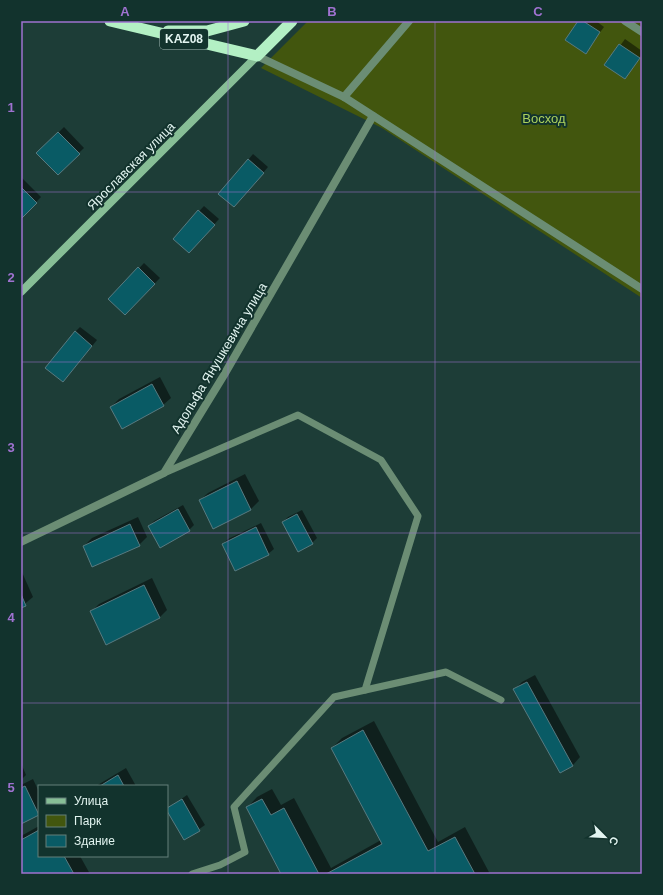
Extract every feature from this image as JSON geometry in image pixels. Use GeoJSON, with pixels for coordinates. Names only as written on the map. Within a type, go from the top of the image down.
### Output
{"type":"FeatureCollection","features":[{"type":"Feature","properties":{"kind":"highway","name":"KAZ08"},"geometry":{"type":"LineString","coordinates":[[110,21],[151,32],[257,56]]}},
{"type":"Feature","properties":{"kind":"highway"},"geometry":{"type":"LineString","coordinates":[[151,32],[207,31],[244,21]]}},
{"type":"Feature","properties":{"kind":"highway"},"geometry":{"type":"LineString","coordinates":[[257,56],[292,21]]}},
{"type":"Feature","properties":{"kind":"main road","name":"Ярославская улица"},"geometry":{"type":"LineString","coordinates":[[21,292],[257,56]]}},
{"type":"Feature","properties":{"kind":"street"},"geometry":{"type":"LineString","coordinates":[[344,97],[409,21]]}},
{"type":"Feature","properties":{"kind":"street"},"geometry":{"type":"LineString","coordinates":[[625,21],[642,32]]}},
{"type":"Feature","properties":{"kind":"street"},"geometry":{"type":"LineString","coordinates":[[257,56],[344,97],[642,289]]}},
{"type":"Feature","properties":{"kind":"street","name":"Адольфа Янушкевича улица"},"geometry":{"type":"LineString","coordinates":[[164,473],[224,375],[373,116]]}},
{"type":"Feature","properties":{"kind":"street"},"geometry":{"type":"LineString","coordinates":[[21,542],[164,473]]}},
{"type":"Feature","properties":{"kind":"lane"},"geometry":{"type":"LineString","coordinates":[[164,473],[298,414],[381,460],[418,516],[365,690]]}},
{"type":"Feature","properties":{"kind":"lane"},"geometry":{"type":"LineString","coordinates":[[192,874],[220,865],[245,852],[234,807],[334,697],[446,672],[501,700]]}},
{"type":"Feature","properties":{"kind":"green space","name":"Восход"},"geometry":{"type":"Polygon","coordinates":[[[308,21],[642,21],[642,298],[382,128],[261,68],[308,21]]]}},
{"type":"Feature","properties":{"kind":"building"},"geometry":{"type":"Polygon","coordinates":[[[578,21],[583,21],[600,32],[586,54],[565,40],[578,21]]]}},
{"type":"Feature","properties":{"kind":"building"},"geometry":{"type":"Polygon","coordinates":[[[619,44],[640,58],[625,79],[604,65],[619,44]]]}},
{"type":"Feature","properties":{"kind":"building"},"geometry":{"type":"Polygon","coordinates":[[[58,132],[80,154],[58,175],[36,153],[58,132]]]}},
{"type":"Feature","properties":{"kind":"building"},"geometry":{"type":"Polygon","coordinates":[[[248,159],[264,173],[234,207],[218,194],[248,159]]]}},
{"type":"Feature","properties":{"kind":"building"},"geometry":{"type":"Polygon","coordinates":[[[21,187],[37,203],[21,219],[21,187]]]}},
{"type":"Feature","properties":{"kind":"building"},"geometry":{"type":"Polygon","coordinates":[[[198,210],[215,225],[189,253],[173,239],[198,210]]]}},
{"type":"Feature","properties":{"kind":"building"},"geometry":{"type":"Polygon","coordinates":[[[138,267],[155,284],[125,315],[108,299],[138,267]]]}},
{"type":"Feature","properties":{"kind":"building"},"geometry":{"type":"Polygon","coordinates":[[[75,331],[92,346],[63,382],[45,368],[75,331]]]}},
{"type":"Feature","properties":{"kind":"building"},"geometry":{"type":"Polygon","coordinates":[[[152,384],[164,406],[122,429],[110,407],[152,384]]]}},
{"type":"Feature","properties":{"kind":"building"},"geometry":{"type":"Polygon","coordinates":[[[237,481],[251,510],[213,529],[199,500],[237,481]]]}},
{"type":"Feature","properties":{"kind":"building"},"geometry":{"type":"Polygon","coordinates":[[[178,509],[190,531],[160,548],[148,526],[178,509]]]}},
{"type":"Feature","properties":{"kind":"building"},"geometry":{"type":"Polygon","coordinates":[[[297,514],[313,544],[298,552],[282,522],[297,514]]]}},
{"type":"Feature","properties":{"kind":"building"},"geometry":{"type":"Polygon","coordinates":[[[130,524],[140,546],[92,567],[83,546],[130,524]]]}},
{"type":"Feature","properties":{"kind":"building"},"geometry":{"type":"Polygon","coordinates":[[[256,527],[269,555],[235,571],[222,544],[256,527]]]}},
{"type":"Feature","properties":{"kind":"building"},"geometry":{"type":"Polygon","coordinates":[[[144,585],[160,618],[106,645],[90,611],[144,585]]]}},
{"type":"Feature","properties":{"kind":"building"},"geometry":{"type":"Polygon","coordinates":[[[21,594],[26,606],[21,608],[21,594]]]}},
{"type":"Feature","properties":{"kind":"building"},"geometry":{"type":"Polygon","coordinates":[[[527,682],[573,766],[560,773],[513,689],[527,682]]]}},
{"type":"Feature","properties":{"kind":"building"},"geometry":{"type":"Polygon","coordinates":[[[363,730],[428,851],[455,837],[475,874],[326,874],[382,844],[331,748],[363,730]]]}},
{"type":"Feature","properties":{"kind":"building"},"geometry":{"type":"Polygon","coordinates":[[[118,775],[123,785],[102,785],[118,775]]]}},
{"type":"Feature","properties":{"kind":"building"},"geometry":{"type":"Polygon","coordinates":[[[25,786],[38,816],[21,824],[21,788],[25,786]]]}},
{"type":"Feature","properties":{"kind":"building"},"geometry":{"type":"Polygon","coordinates":[[[182,799],[200,831],[184,840],[168,813],[168,807],[182,799]]]}},
{"type":"Feature","properties":{"kind":"building"},"geometry":{"type":"Polygon","coordinates":[[[262,799],[271,815],[284,808],[319,874],[281,874],[246,807],[262,799]]]}},
{"type":"Feature","properties":{"kind":"building"},"geometry":{"type":"Polygon","coordinates":[[[38,831],[38,857],[65,857],[74,874],[21,874],[21,840],[38,831]]]}}]}
